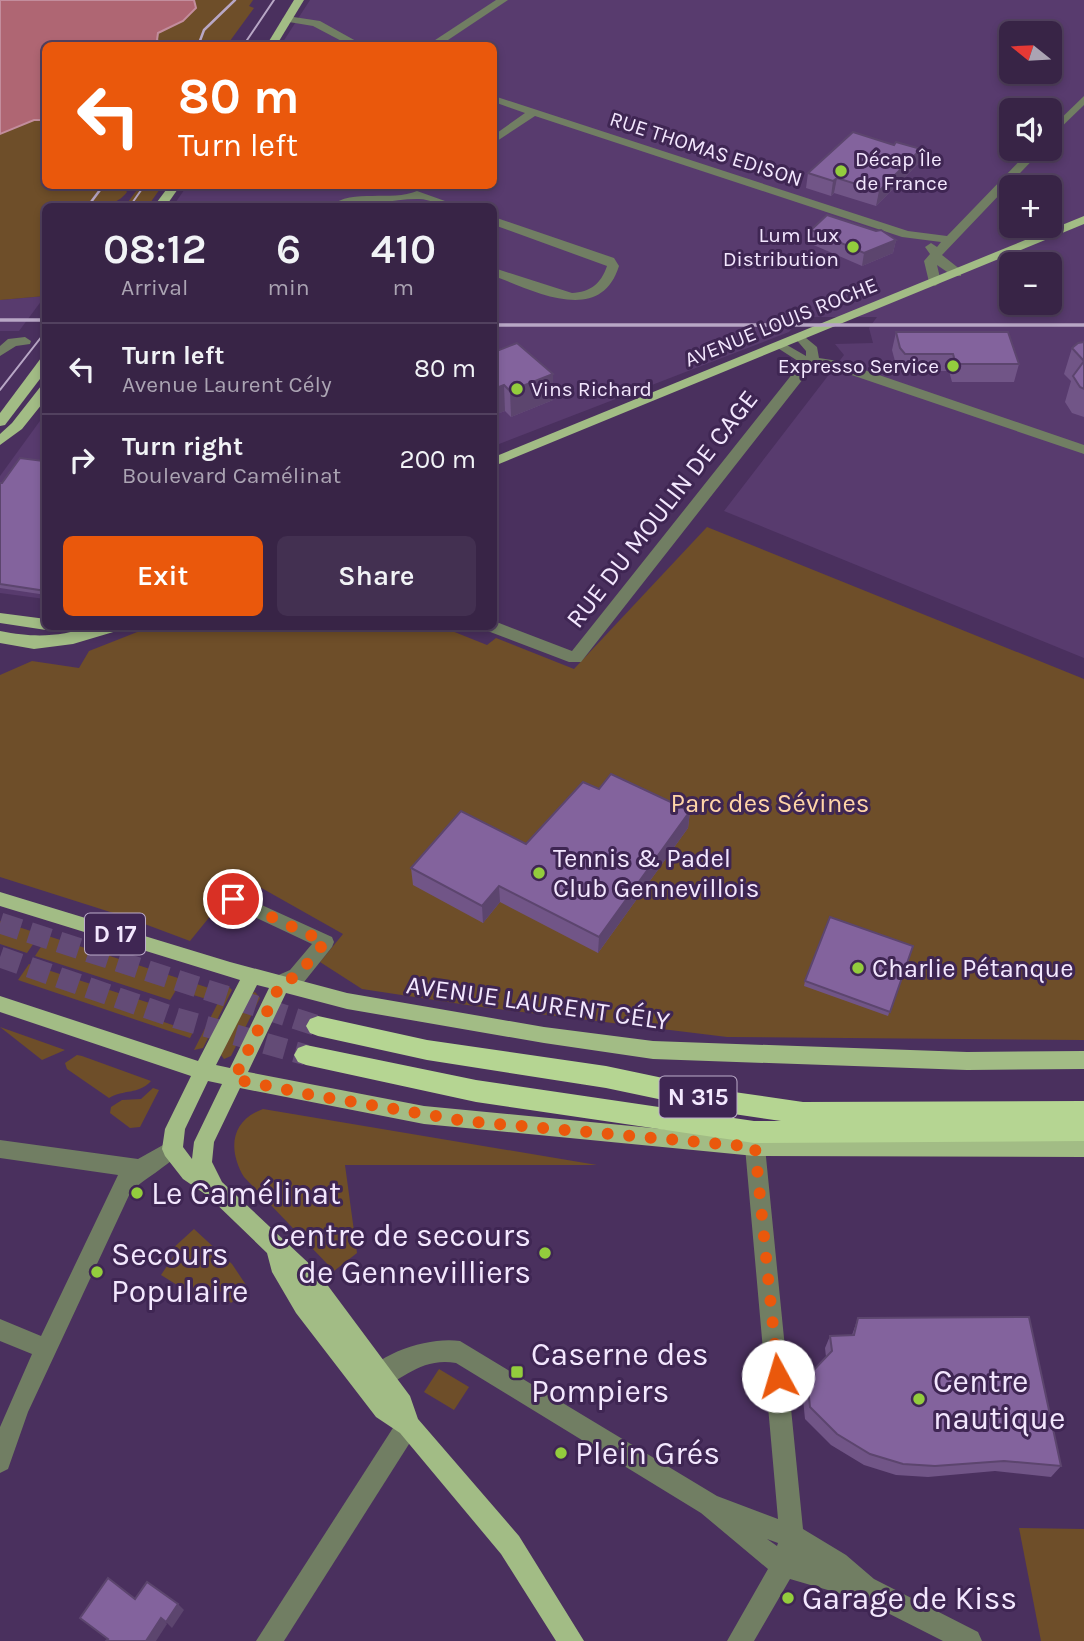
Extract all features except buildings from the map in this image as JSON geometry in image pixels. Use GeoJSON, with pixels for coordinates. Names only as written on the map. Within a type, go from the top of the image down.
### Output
{"type":"FeatureCollection","features":[{"type":"Feature","properties":{"kind":"highway","name":"N 315"},"geometry":{"type":"LineString","coordinates":[[317,1026],[427,1050],[606,1077],[720,1101],[803,1114],[1084,1112]]}},
{"type":"Feature","properties":{"kind":"highway","name":"N 315"},"geometry":{"type":"LineString","coordinates":[[306,1055],[380,1073],[476,1091],[754,1132],[1084,1130]]}},
{"type":"Feature","properties":{"kind":"main road"},"geometry":{"type":"LineString","coordinates":[[268,42],[299,0]]}},
{"type":"Feature","properties":{"kind":"main road"},"geometry":{"type":"LineString","coordinates":[[273,42],[280,28]]}},
{"type":"Feature","properties":{"kind":"main road","name":"AVENUE LOUIS ROCHE"},"geometry":{"type":"LineString","coordinates":[[497,461],[1084,220]]}},
{"type":"Feature","properties":{"kind":"main road"},"geometry":{"type":"LineString","coordinates":[[17,426],[0,423],[42,366]]}},
{"type":"Feature","properties":{"kind":"main road"},"geometry":{"type":"LineString","coordinates":[[0,441],[17,426],[42,394]]}},
{"type":"Feature","properties":{"kind":"main road"},"geometry":{"type":"LineString","coordinates":[[0,618],[42,624]]}},
{"type":"Feature","properties":{"kind":"main road"},"geometry":{"type":"LineString","coordinates":[[0,637],[34,643],[73,638],[100,630]]}},
{"type":"Feature","properties":{"kind":"main road","name":"AVENUE LAURENT CÉLY"},"geometry":{"type":"LineString","coordinates":[[0,899],[252,975],[374,1007],[544,1035],[653,1050],[967,1060],[1084,1060]]}},
{"type":"Feature","properties":{"kind":"main road"},"geometry":{"type":"LineString","coordinates":[[252,975],[175,1129],[172,1149],[182,1165],[201,1182],[215,1189],[277,1248],[280,1265],[304,1305],[374,1381],[384,1409],[408,1425],[510,1545],[571,1641]]}},
{"type":"Feature","properties":{"kind":"main road"},"geometry":{"type":"LineString","coordinates":[[202,1163],[204,1142],[281,983]]}},
{"type":"Feature","properties":{"kind":"main road"},"geometry":{"type":"LineString","coordinates":[[0,1004],[202,1071],[234,1079],[337,1100],[474,1122],[755,1147],[1084,1148]]}},
{"type":"Feature","properties":{"kind":"main road"},"geometry":{"type":"LineString","coordinates":[[172,1149],[185,1148],[202,1163],[215,1189]]}},
{"type":"Feature","properties":{"kind":"street"},"geometry":{"type":"LineString","coordinates":[[439,42],[503,0]]}},
{"type":"Feature","properties":{"kind":"street"},"geometry":{"type":"LineString","coordinates":[[287,19],[316,23],[352,42]]}},
{"type":"Feature","properties":{"kind":"street"},"geometry":{"type":"LineString","coordinates":[[1062,122],[1084,99]]}},
{"type":"Feature","properties":{"kind":"street","name":"RUE THOMAS EDISON"},"geometry":{"type":"LineString","coordinates":[[497,100],[906,234],[931,247],[937,255]]}},
{"type":"Feature","properties":{"kind":"street"},"geometry":{"type":"LineString","coordinates":[[497,138],[532,113]]}},
{"type":"Feature","properties":{"kind":"street"},"geometry":{"type":"LineString","coordinates":[[934,282],[929,265],[1026,161]]}},
{"type":"Feature","properties":{"kind":"street"},"geometry":{"type":"LineString","coordinates":[[404,203],[424,189]]}},
{"type":"Feature","properties":{"kind":"street"},"geometry":{"type":"LineString","coordinates":[[345,203],[399,200],[415,195],[443,203]]}},
{"type":"Feature","properties":{"kind":"street"},"geometry":{"type":"LineString","coordinates":[[497,221],[610,261],[613,266],[611,278],[600,289],[575,298],[564,298],[497,273]]}},
{"type":"Feature","properties":{"kind":"street","name":"RUE THOMAS EDISON"},"geometry":{"type":"LineString","coordinates":[[906,234],[952,240]]}},
{"type":"Feature","properties":{"kind":"street"},"geometry":{"type":"LineString","coordinates":[[937,255],[941,262],[957,273]]}},
{"type":"Feature","properties":{"kind":"street"},"geometry":{"type":"LineString","coordinates":[[800,337],[812,350],[813,359]]}},
{"type":"Feature","properties":{"kind":"street"},"geometry":{"type":"LineString","coordinates":[[0,352],[13,342],[26,341]]}},
{"type":"Feature","properties":{"kind":"street"},"geometry":{"type":"LineString","coordinates":[[780,345],[802,359],[813,359],[1084,450]]}},
{"type":"Feature","properties":{"kind":"street","name":"RUE DU MOULIN DE CAGE"},"geometry":{"type":"LineString","coordinates":[[497,628],[575,657],[803,368],[813,359]]}},
{"type":"Feature","properties":{"kind":"street"},"geometry":{"type":"LineString","coordinates":[[233,899],[325,942],[297,976],[281,983]]}},
{"type":"Feature","properties":{"kind":"street"},"geometry":{"type":"LineString","coordinates":[[740,1641],[784,1565],[792,1536],[755,1147]]}},
{"type":"Feature","properties":{"kind":"street"},"geometry":{"type":"LineString","coordinates":[[0,1149],[140,1169]]}},
{"type":"Feature","properties":{"kind":"street"},"geometry":{"type":"LineString","coordinates":[[0,1461],[18,1409],[120,1192],[130,1176],[172,1149]]}},
{"type":"Feature","properties":{"kind":"street"},"geometry":{"type":"LineString","coordinates":[[0,1330],[46,1349]]}},
{"type":"Feature","properties":{"kind":"street"},"geometry":{"type":"LineString","coordinates":[[374,1381],[420,1352],[446,1348],[460,1352],[709,1505],[757,1547],[784,1565],[836,1582],[865,1588]]}},
{"type":"Feature","properties":{"kind":"street"},"geometry":{"type":"LineString","coordinates":[[269,1641],[408,1425]]}},
{"type":"Feature","properties":{"kind":"street"},"geometry":{"type":"LineString","coordinates":[[709,1505],[792,1536],[837,1564],[865,1588],[969,1641]]}},
{"type":"Feature","properties":{"kind":"shaded area"},"geometry":{"type":"Polygon","coordinates":[[[0,0],[194,0],[196,8],[183,21],[158,33],[157,40],[161,42],[42,42],[42,120],[34,120],[0,134],[0,0]]]}},
{"type":"Feature","properties":{"kind":"shaded area"},"geometry":{"type":"Polygon","coordinates":[[[310,0],[1084,0],[1084,658],[724,511],[844,355],[835,344],[873,343],[869,328],[877,317],[802,317],[789,332],[497,445],[497,203],[175,203],[185,189],[497,189],[497,42],[283,42],[310,0]]]}},
{"type":"Feature","properties":{"kind":"shaded area"},"geometry":{"type":"Polygon","coordinates":[[[42,296],[19,331],[0,331],[0,300],[42,296]]]}},
{"type":"Feature","properties":{"kind":"shaded area"},"geometry":{"type":"Polygon","coordinates":[[[42,418],[42,599],[0,593],[0,476],[42,418]]]}},
{"type":"Feature","properties":{"kind":"green space"},"geometry":{"type":"Polygon","coordinates":[[[0,0],[253,0],[249,6],[254,8],[229,42],[42,42],[42,189],[125,189],[127,192],[111,203],[42,203],[42,296],[0,300],[0,0]]]}},
{"type":"Feature","properties":{"kind":"green space"},"geometry":{"type":"Polygon","coordinates":[[[138,189],[160,189],[150,203],[127,203],[138,189]]]}},
{"type":"Feature","properties":{"kind":"green space","name":"Parc des Sévines"},"geometry":{"type":"Polygon","coordinates":[[[707,527],[1084,679],[1084,1040],[727,1037],[474,1006],[362,989],[320,962],[343,934],[242,877],[190,941],[126,917],[0,877],[0,675],[32,661],[79,668],[89,651],[142,630],[450,630],[487,645],[496,638],[574,669],[707,527]]]}},
{"type":"Feature","properties":{"kind":"green space"},"geometry":{"type":"Polygon","coordinates":[[[0,921],[40,934],[27,953],[0,944],[0,921]]]}},
{"type":"Feature","properties":{"kind":"green space"},"geometry":{"type":"Polygon","coordinates":[[[48,936],[215,990],[210,1000],[176,990],[170,1000],[35,956],[48,936]]]}},
{"type":"Feature","properties":{"kind":"green space"},"geometry":{"type":"Polygon","coordinates":[[[29,964],[165,1008],[158,1020],[193,1032],[190,1038],[18,980],[29,964]]]}},
{"type":"Feature","properties":{"kind":"green space"},"geometry":{"type":"Polygon","coordinates":[[[227,985],[232,990],[203,1048],[194,1050],[227,985]]]}},
{"type":"Feature","properties":{"kind":"green space"},"geometry":{"type":"Polygon","coordinates":[[[255,992],[260,998],[231,1056],[224,1059],[221,1055],[251,994],[255,992]]]}},
{"type":"Feature","properties":{"kind":"green space"},"geometry":{"type":"Polygon","coordinates":[[[0,1027],[65,1050],[42,1060],[0,1027]]]}},
{"type":"Feature","properties":{"kind":"green space"},"geometry":{"type":"Polygon","coordinates":[[[77,1055],[151,1081],[141,1088],[109,1098],[67,1069],[65,1063],[77,1055]]]}},
{"type":"Feature","properties":{"kind":"green space"},"geometry":{"type":"Polygon","coordinates":[[[153,1088],[159,1090],[140,1127],[130,1128],[110,1113],[111,1107],[122,1100],[141,1099],[153,1088]]]}},
{"type":"Feature","properties":{"kind":"green space"},"geometry":{"type":"Polygon","coordinates":[[[263,1109],[597,1165],[345,1165],[357,1253],[334,1271],[244,1177],[239,1167],[234,1147],[238,1129],[252,1114],[263,1109]]]}},
{"type":"Feature","properties":{"kind":"green space"},"geometry":{"type":"Polygon","coordinates":[[[194,1229],[232,1264],[248,1288],[231,1303],[217,1288],[203,1301],[161,1275],[175,1254],[171,1250],[194,1229]]]}},
{"type":"Feature","properties":{"kind":"green space"},"geometry":{"type":"Polygon","coordinates":[[[439,1369],[469,1387],[454,1410],[424,1392],[439,1369]]]}},
{"type":"Feature","properties":{"kind":"green space"},"geometry":{"type":"Polygon","coordinates":[[[1019,1528],[1084,1529],[1084,1641],[1041,1641],[1019,1528]]]}},
{"type":"Feature","properties":{"kind":"tunnel"},"geometry":{"type":"LineString","coordinates":[[0,923],[318,1026]]}},
{"type":"Feature","properties":{"kind":"tunnel"},"geometry":{"type":"LineString","coordinates":[[0,957],[176,1018],[306,1055]]}},
{"type":"Feature","properties":{"kind":"tram line"},"geometry":{"type":"LineString","coordinates":[[246,42],[274,0]]}},
{"type":"Feature","properties":{"kind":"tram line"},"geometry":{"type":"LineString","coordinates":[[132,203],[142,189]]}},
{"type":"Feature","properties":{"kind":"tram line"},"geometry":{"type":"LineString","coordinates":[[0,390],[42,336]]}},
{"type":"Feature","properties":{"kind":"railway"},"geometry":{"type":"LineString","coordinates":[[200,42],[204,30],[235,0]]}},
{"type":"Feature","properties":{"kind":"railway"},"geometry":{"type":"LineString","coordinates":[[90,203],[101,189]]}},
{"type":"Feature","properties":{"kind":"railway"},"geometry":{"type":"LineString","coordinates":[[0,320],[42,320]]}},
{"type":"Feature","properties":{"kind":"railway"},"geometry":{"type":"LineString","coordinates":[[497,325],[1084,325]]}},
{"type":"Feature","properties":{"kind":"place","name":"Décap Île de France"},"geometry":{"type":"Point","coordinates":[841,171]}},
{"type":"Feature","properties":{"kind":"place","name":"Lum Lux Distribution"},"geometry":{"type":"Point","coordinates":[853,247]}},
{"type":"Feature","properties":{"kind":"place","name":"Expresso Service"},"geometry":{"type":"Point","coordinates":[953,366]}},
{"type":"Feature","properties":{"kind":"place","name":"Vins Richard"},"geometry":{"type":"Point","coordinates":[517,389]}},
{"type":"Feature","properties":{"kind":"place","name":"Tennis & Padel Club Gennevillois"},"geometry":{"type":"Point","coordinates":[539,873]}},
{"type":"Feature","properties":{"kind":"place","name":"Charlie Pétanque"},"geometry":{"type":"Point","coordinates":[858,968]}},
{"type":"Feature","properties":{"kind":"place","name":"Le Camélinat"},"geometry":{"type":"Point","coordinates":[137,1193]}},
{"type":"Feature","properties":{"kind":"place","name":"Centre de secours de Gennevilliers"},"geometry":{"type":"Point","coordinates":[545,1253]}},
{"type":"Feature","properties":{"kind":"place","name":"Secours Populaire"},"geometry":{"type":"Point","coordinates":[97,1272]}},
{"type":"Feature","properties":{"kind":"place","name":"Caserne des Pompiers"},"geometry":{"type":"Point","coordinates":[517,1372]}},
{"type":"Feature","properties":{"kind":"place","name":"Centre nautique"},"geometry":{"type":"Point","coordinates":[919,1399]}},
{"type":"Feature","properties":{"kind":"place","name":"Plein Grés"},"geometry":{"type":"Point","coordinates":[561,1453]}},
{"type":"Feature","properties":{"kind":"place","name":"Garage de Kiss"},"geometry":{"type":"Point","coordinates":[788,1598]}},
{"type":"Feature","properties":{"kind":"route"},"geometry":{"type":"LineString","coordinates":[[233,899],[325,942],[297,976],[281,983],[234,1079],[465,1121],[755,1147],[778,1376]]}}]}
